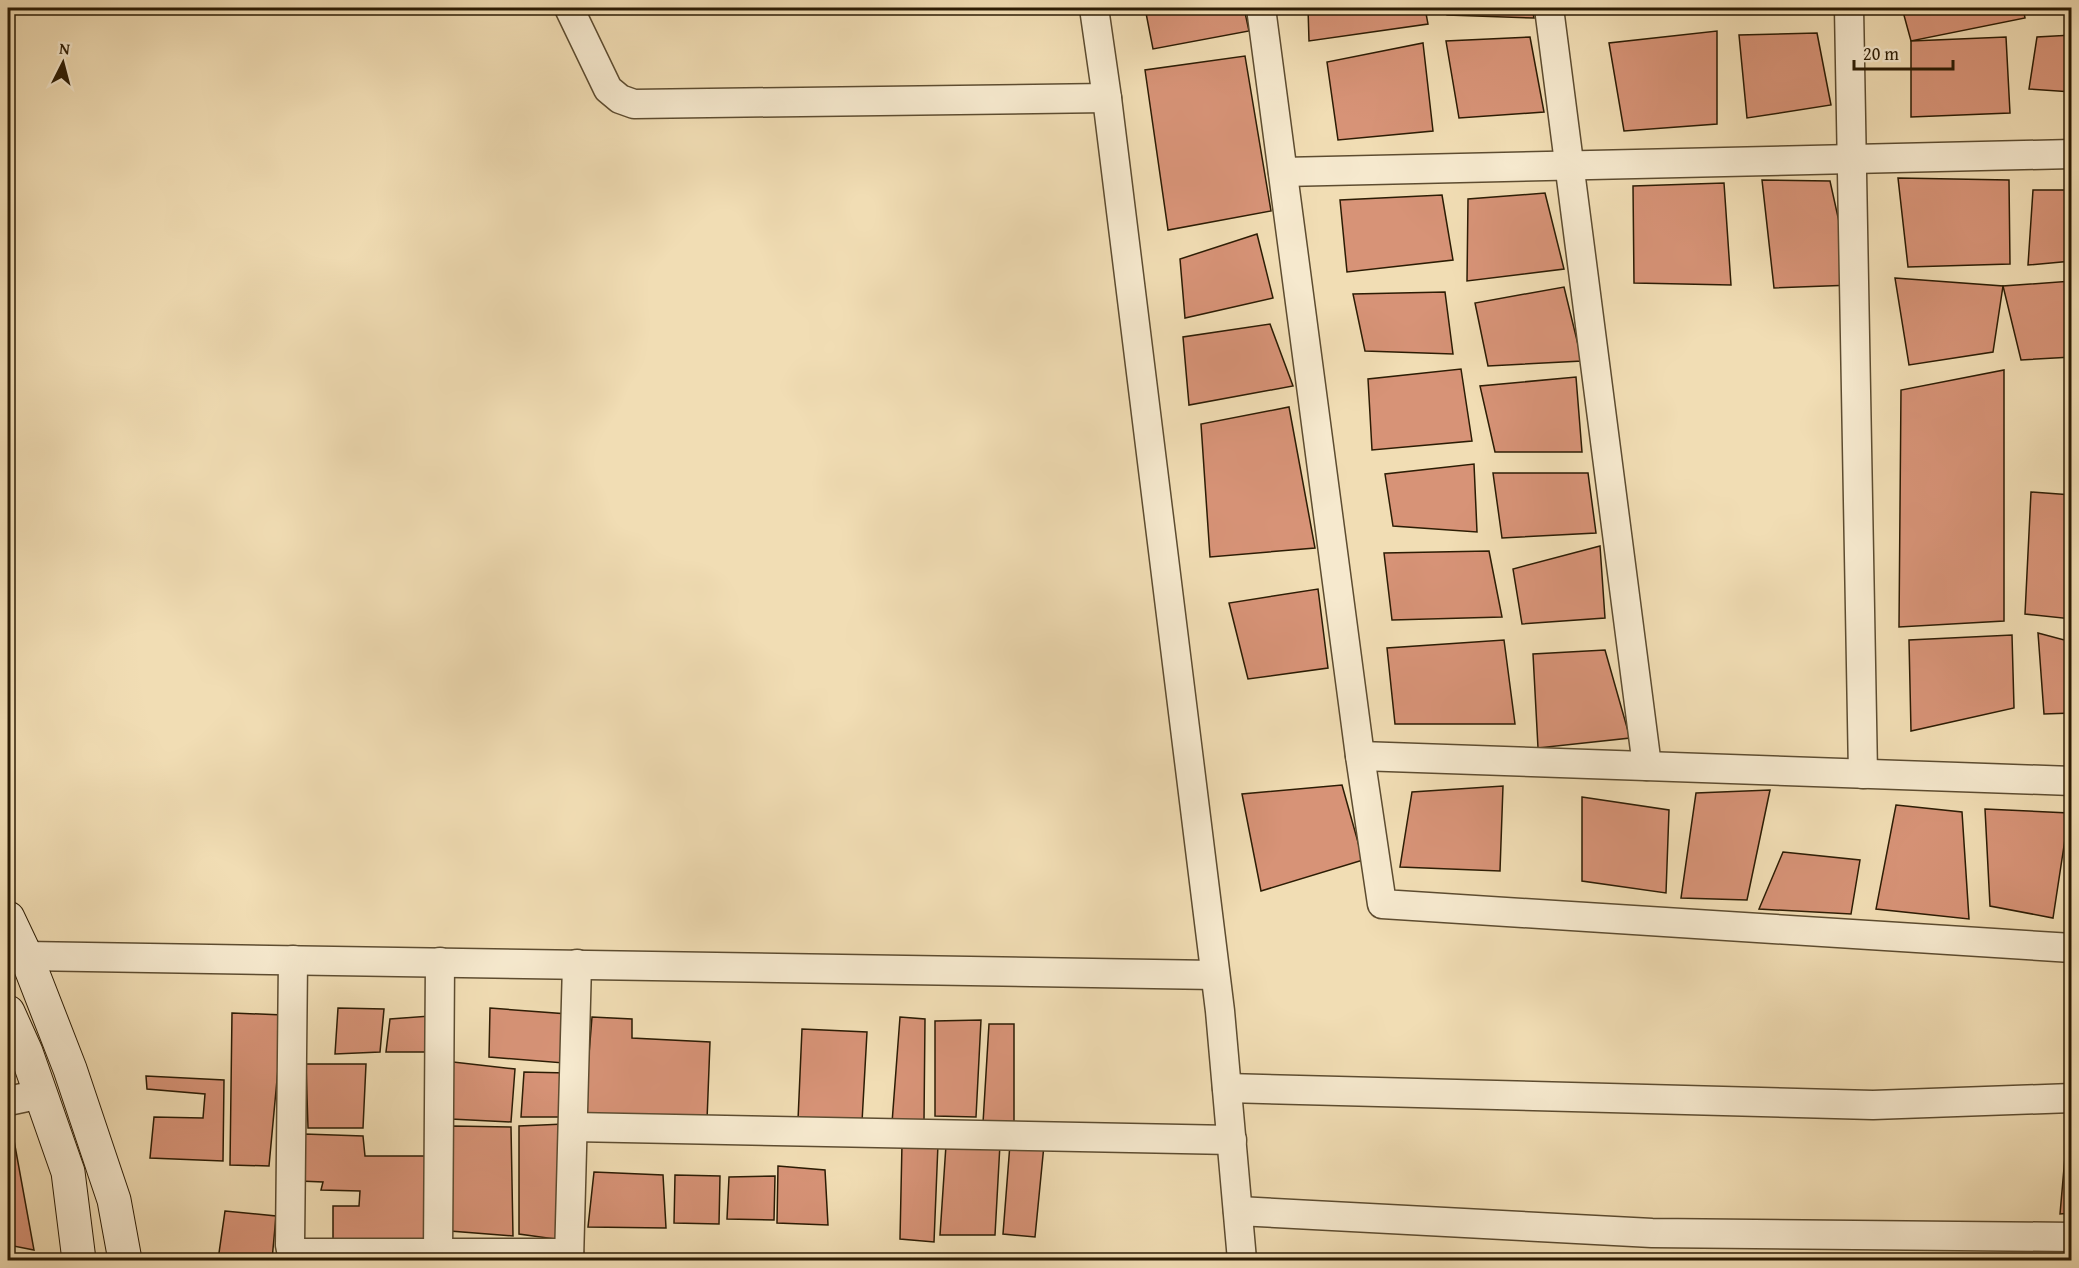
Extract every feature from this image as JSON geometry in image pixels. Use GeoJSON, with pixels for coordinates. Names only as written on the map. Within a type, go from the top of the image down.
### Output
{"type":"FeatureCollection","features":[{"type":"Feature","properties":{"kind":"main road"},"geometry":{"type":"LineString","coordinates":[[8,918],[26,956],[70,1069],[114,1200],[125,1260]]}},
{"type":"Feature","properties":{"kind":"main road"},"geometry":{"type":"LineString","coordinates":[[8,1012],[26,1052],[68,1172],[80,1260]]}},
{"type":"Feature","properties":{"kind":"street"},"geometry":{"type":"LineString","coordinates":[[569,8],[608,89],[620,99],[634,104],[1107,98]]}},
{"type":"Feature","properties":{"kind":"street"},"geometry":{"type":"LineString","coordinates":[[1094,8],[1215,975],[1242,1260]]}},
{"type":"Feature","properties":{"kind":"street"},"geometry":{"type":"LineString","coordinates":[[1261,8],[1360,756],[1382,904],[2072,948]]}},
{"type":"Feature","properties":{"kind":"street"},"geometry":{"type":"LineString","coordinates":[[1549,8],[1647,766]]}},
{"type":"Feature","properties":{"kind":"street"},"geometry":{"type":"LineString","coordinates":[[1849,8],[1863,774]]}},
{"type":"Feature","properties":{"kind":"street"},"geometry":{"type":"LineString","coordinates":[[1283,172],[2072,154]]}},
{"type":"Feature","properties":{"kind":"street"},"geometry":{"type":"LineString","coordinates":[[1360,756],[2072,781]]}},
{"type":"Feature","properties":{"kind":"street"},"geometry":{"type":"LineString","coordinates":[[26,956],[1215,975]]}},
{"type":"Feature","properties":{"kind":"street"},"geometry":{"type":"LineString","coordinates":[[293,960],[291,1250],[296,1253],[438,1253],[569,1257],[577,964]]}},
{"type":"Feature","properties":{"kind":"street"},"geometry":{"type":"LineString","coordinates":[[438,1253],[440,962]]}},
{"type":"Feature","properties":{"kind":"street"},"geometry":{"type":"LineString","coordinates":[[1227,1088],[1873,1105],[2072,1098]]}},
{"type":"Feature","properties":{"kind":"street"},"geometry":{"type":"LineString","coordinates":[[8,1101],[41,1094]]}},
{"type":"Feature","properties":{"kind":"street"},"geometry":{"type":"LineString","coordinates":[[573,1127],[1232,1140]]}},
{"type":"Feature","properties":{"kind":"street"},"geometry":{"type":"LineString","coordinates":[[1238,1211],[1652,1233],[2072,1237]]}},
{"type":"Feature","properties":{"kind":"building"},"geometry":{"type":"Polygon","coordinates":[[[1145,8],[1244,8],[1249,31],[1153,49],[1145,8]]]}},
{"type":"Feature","properties":{"kind":"building"},"geometry":{"type":"Polygon","coordinates":[[[1308,8],[1425,8],[1428,24],[1309,41],[1308,8]]]}},
{"type":"Feature","properties":{"kind":"building"},"geometry":{"type":"Polygon","coordinates":[[[1445,8],[1532,8],[1534,18],[1447,15],[1445,8]]]}},
{"type":"Feature","properties":{"kind":"building"},"geometry":{"type":"Polygon","coordinates":[[[1596,8],[1826,8],[1826,11],[1598,13],[1596,8]]]}},
{"type":"Feature","properties":{"kind":"building"},"geometry":{"type":"Polygon","coordinates":[[[1902,8],[2023,8],[2025,18],[1911,41],[1902,8]]]}},
{"type":"Feature","properties":{"kind":"building"},"geometry":{"type":"Polygon","coordinates":[[[1717,31],[1717,124],[1624,131],[1609,43],[1717,31]]]}},
{"type":"Feature","properties":{"kind":"building"},"geometry":{"type":"Polygon","coordinates":[[[1817,33],[1831,105],[1747,118],[1739,35],[1817,33]]]}},
{"type":"Feature","properties":{"kind":"building"},"geometry":{"type":"Polygon","coordinates":[[[2072,35],[2072,92],[2029,89],[2037,37],[2072,35]]]}},
{"type":"Feature","properties":{"kind":"building"},"geometry":{"type":"Polygon","coordinates":[[[1530,37],[1544,112],[1459,118],[1446,41],[1530,37]]]}},
{"type":"Feature","properties":{"kind":"building"},"geometry":{"type":"Polygon","coordinates":[[[2006,37],[2010,113],[1911,117],[1911,41],[2006,37]]]}},
{"type":"Feature","properties":{"kind":"building"},"geometry":{"type":"Polygon","coordinates":[[[1423,43],[1433,131],[1338,140],[1327,62],[1423,43]]]}},
{"type":"Feature","properties":{"kind":"building"},"geometry":{"type":"Polygon","coordinates":[[[1245,56],[1271,211],[1168,230],[1145,70],[1245,56]]]}},
{"type":"Feature","properties":{"kind":"building"},"geometry":{"type":"Polygon","coordinates":[[[1898,178],[2009,180],[2010,264],[1908,267],[1898,178]]]}},
{"type":"Feature","properties":{"kind":"building"},"geometry":{"type":"Polygon","coordinates":[[[1762,180],[1830,181],[1853,285],[1774,288],[1762,180]]]}},
{"type":"Feature","properties":{"kind":"building"},"geometry":{"type":"Polygon","coordinates":[[[1724,183],[1731,285],[1634,283],[1633,186],[1724,183]]]}},
{"type":"Feature","properties":{"kind":"building"},"geometry":{"type":"Polygon","coordinates":[[[2033,190],[2072,190],[2072,261],[2028,265],[2033,190]]]}},
{"type":"Feature","properties":{"kind":"building"},"geometry":{"type":"Polygon","coordinates":[[[1545,193],[1564,269],[1467,281],[1468,199],[1545,193]]]}},
{"type":"Feature","properties":{"kind":"building"},"geometry":{"type":"Polygon","coordinates":[[[1442,195],[1453,260],[1347,272],[1340,200],[1442,195]]]}},
{"type":"Feature","properties":{"kind":"building"},"geometry":{"type":"Polygon","coordinates":[[[1257,234],[1273,298],[1185,318],[1180,259],[1257,234]]]}},
{"type":"Feature","properties":{"kind":"building"},"geometry":{"type":"Polygon","coordinates":[[[1895,278],[2003,286],[1993,352],[1909,365],[1895,278]]]}},
{"type":"Feature","properties":{"kind":"building"},"geometry":{"type":"Polygon","coordinates":[[[2072,281],[2072,357],[2021,360],[2003,286],[2072,281]]]}},
{"type":"Feature","properties":{"kind":"building"},"geometry":{"type":"Polygon","coordinates":[[[1564,287],[1582,361],[1488,366],[1475,303],[1564,287]]]}},
{"type":"Feature","properties":{"kind":"building"},"geometry":{"type":"Polygon","coordinates":[[[1445,292],[1453,354],[1365,351],[1353,294],[1445,292]]]}},
{"type":"Feature","properties":{"kind":"building"},"geometry":{"type":"Polygon","coordinates":[[[1270,324],[1293,386],[1189,405],[1183,337],[1270,324]]]}},
{"type":"Feature","properties":{"kind":"building"},"geometry":{"type":"Polygon","coordinates":[[[1461,369],[1472,441],[1372,450],[1368,379],[1461,369]]]}},
{"type":"Feature","properties":{"kind":"building"},"geometry":{"type":"Polygon","coordinates":[[[2004,370],[2004,621],[1899,627],[1901,390],[2004,370]]]}},
{"type":"Feature","properties":{"kind":"building"},"geometry":{"type":"Polygon","coordinates":[[[1576,377],[1582,452],[1495,452],[1480,386],[1576,377]]]}},
{"type":"Feature","properties":{"kind":"building"},"geometry":{"type":"Polygon","coordinates":[[[1289,407],[1315,548],[1210,557],[1201,424],[1289,407]]]}},
{"type":"Feature","properties":{"kind":"building"},"geometry":{"type":"Polygon","coordinates":[[[1474,464],[1477,532],[1393,526],[1385,474],[1474,464]]]}},
{"type":"Feature","properties":{"kind":"building"},"geometry":{"type":"Polygon","coordinates":[[[1493,473],[1588,473],[1596,533],[1502,538],[1493,473]]]}},
{"type":"Feature","properties":{"kind":"building"},"geometry":{"type":"Polygon","coordinates":[[[2031,492],[2072,495],[2072,619],[2025,614],[2031,492]]]}},
{"type":"Feature","properties":{"kind":"building"},"geometry":{"type":"Polygon","coordinates":[[[1600,546],[1605,618],[1522,624],[1513,569],[1600,546]]]}},
{"type":"Feature","properties":{"kind":"building"},"geometry":{"type":"Polygon","coordinates":[[[1489,551],[1502,617],[1392,620],[1384,553],[1489,551]]]}},
{"type":"Feature","properties":{"kind":"building"},"geometry":{"type":"Polygon","coordinates":[[[1318,589],[1328,668],[1248,679],[1229,603],[1318,589]]]}},
{"type":"Feature","properties":{"kind":"building"},"geometry":{"type":"Polygon","coordinates":[[[2038,633],[2072,642],[2072,713],[2044,714],[2038,633]]]}},
{"type":"Feature","properties":{"kind":"building"},"geometry":{"type":"Polygon","coordinates":[[[2012,635],[2014,708],[1911,731],[1909,640],[2012,635]]]}},
{"type":"Feature","properties":{"kind":"building"},"geometry":{"type":"Polygon","coordinates":[[[1504,640],[1515,724],[1395,724],[1387,648],[1504,640]]]}},
{"type":"Feature","properties":{"kind":"building"},"geometry":{"type":"Polygon","coordinates":[[[1605,650],[1630,738],[1538,748],[1533,654],[1605,650]]]}},
{"type":"Feature","properties":{"kind":"building"},"geometry":{"type":"Polygon","coordinates":[[[1342,785],[1363,860],[1261,891],[1242,794],[1342,785]]]}},
{"type":"Feature","properties":{"kind":"building"},"geometry":{"type":"Polygon","coordinates":[[[1503,786],[1500,871],[1400,867],[1412,792],[1503,786]]]}},
{"type":"Feature","properties":{"kind":"building"},"geometry":{"type":"Polygon","coordinates":[[[1770,790],[1747,900],[1681,898],[1696,793],[1770,790]]]}},
{"type":"Feature","properties":{"kind":"building"},"geometry":{"type":"Polygon","coordinates":[[[1582,797],[1669,810],[1666,893],[1582,881],[1582,797]]]}},
{"type":"Feature","properties":{"kind":"building"},"geometry":{"type":"Polygon","coordinates":[[[1896,805],[1962,812],[1969,919],[1876,909],[1896,805]]]}},
{"type":"Feature","properties":{"kind":"building"},"geometry":{"type":"Polygon","coordinates":[[[1985,809],[2069,813],[2053,918],[1990,906],[1985,809]]]}},
{"type":"Feature","properties":{"kind":"building"},"geometry":{"type":"Polygon","coordinates":[[[1783,852],[1860,860],[1851,914],[1759,909],[1783,852]]]}},
{"type":"Feature","properties":{"kind":"building"},"geometry":{"type":"Polygon","coordinates":[[[338,1008],[384,1009],[380,1052],[335,1054],[338,1008]]]}},
{"type":"Feature","properties":{"kind":"building"},"geometry":{"type":"Polygon","coordinates":[[[490,1008],[568,1014],[564,1063],[489,1057],[490,1008]]]}},
{"type":"Feature","properties":{"kind":"building"},"geometry":{"type":"Polygon","coordinates":[[[232,1013],[283,1015],[269,1166],[230,1165],[232,1013]]]}},
{"type":"Feature","properties":{"kind":"building"},"geometry":{"type":"Polygon","coordinates":[[[430,1016],[429,1052],[386,1052],[390,1019],[430,1016]]]}},
{"type":"Feature","properties":{"kind":"building"},"geometry":{"type":"Polygon","coordinates":[[[592,1017],[632,1019],[632,1038],[710,1042],[707,1120],[584,1116],[592,1017]]]}},
{"type":"Feature","properties":{"kind":"building"},"geometry":{"type":"Polygon","coordinates":[[[900,1017],[925,1019],[924,1121],[892,1123],[900,1017]]]}},
{"type":"Feature","properties":{"kind":"building"},"geometry":{"type":"Polygon","coordinates":[[[981,1020],[976,1117],[935,1116],[935,1021],[981,1020]]]}},
{"type":"Feature","properties":{"kind":"building"},"geometry":{"type":"Polygon","coordinates":[[[989,1024],[1014,1024],[1014,1124],[983,1123],[989,1024]]]}},
{"type":"Feature","properties":{"kind":"building"},"geometry":{"type":"Polygon","coordinates":[[[802,1029],[867,1032],[862,1122],[798,1120],[802,1029]]]}},
{"type":"Feature","properties":{"kind":"building"},"geometry":{"type":"Polygon","coordinates":[[[453,1062],[515,1069],[511,1122],[451,1119],[453,1062]]]}},
{"type":"Feature","properties":{"kind":"building"},"geometry":{"type":"Polygon","coordinates":[[[306,1064],[366,1064],[363,1128],[308,1128],[306,1064]]]}},
{"type":"Feature","properties":{"kind":"building"},"geometry":{"type":"Polygon","coordinates":[[[524,1072],[567,1073],[562,1117],[521,1117],[524,1072]]]}},
{"type":"Feature","properties":{"kind":"building"},"geometry":{"type":"Polygon","coordinates":[[[146,1076],[224,1080],[223,1161],[150,1158],[154,1117],[203,1118],[205,1094],[147,1089],[146,1076]]]}},
{"type":"Feature","properties":{"kind":"building"},"geometry":{"type":"Polygon","coordinates":[[[2069,1111],[2072,1111],[2072,1213],[2060,1214],[2069,1111]]]}},
{"type":"Feature","properties":{"kind":"building"},"geometry":{"type":"Polygon","coordinates":[[[11,1124],[34,1250],[8,1245],[8,1125],[11,1124]]]}},
{"type":"Feature","properties":{"kind":"building"},"geometry":{"type":"Polygon","coordinates":[[[564,1124],[562,1240],[519,1234],[519,1126],[564,1124]]]}},
{"type":"Feature","properties":{"kind":"building"},"geometry":{"type":"Polygon","coordinates":[[[453,1126],[511,1127],[513,1236],[450,1231],[453,1126]]]}},
{"type":"Feature","properties":{"kind":"building"},"geometry":{"type":"Polygon","coordinates":[[[304,1134],[363,1136],[365,1156],[427,1156],[428,1244],[333,1246],[333,1206],[359,1206],[360,1191],[321,1190],[323,1182],[299,1181],[304,1134]]]}},
{"type":"Feature","properties":{"kind":"building"},"geometry":{"type":"Polygon","coordinates":[[[902,1143],[938,1144],[934,1242],[900,1239],[902,1143]]]}},
{"type":"Feature","properties":{"kind":"building"},"geometry":{"type":"Polygon","coordinates":[[[1000,1144],[995,1235],[940,1235],[946,1145],[1000,1144]]]}},
{"type":"Feature","properties":{"kind":"building"},"geometry":{"type":"Polygon","coordinates":[[[1010,1144],[1044,1145],[1035,1237],[1003,1234],[1010,1144]]]}},
{"type":"Feature","properties":{"kind":"building"},"geometry":{"type":"Polygon","coordinates":[[[778,1166],[825,1170],[828,1225],[777,1223],[778,1166]]]}},
{"type":"Feature","properties":{"kind":"building"},"geometry":{"type":"Polygon","coordinates":[[[594,1172],[663,1175],[666,1228],[588,1227],[594,1172]]]}},
{"type":"Feature","properties":{"kind":"building"},"geometry":{"type":"Polygon","coordinates":[[[675,1175],[720,1176],[719,1224],[674,1223],[675,1175]]]}},
{"type":"Feature","properties":{"kind":"building"},"geometry":{"type":"Polygon","coordinates":[[[775,1176],[774,1220],[727,1219],[729,1177],[775,1176]]]}},
{"type":"Feature","properties":{"kind":"building"},"geometry":{"type":"Polygon","coordinates":[[[225,1211],[276,1216],[272,1260],[218,1260],[225,1211]]]}}]}
